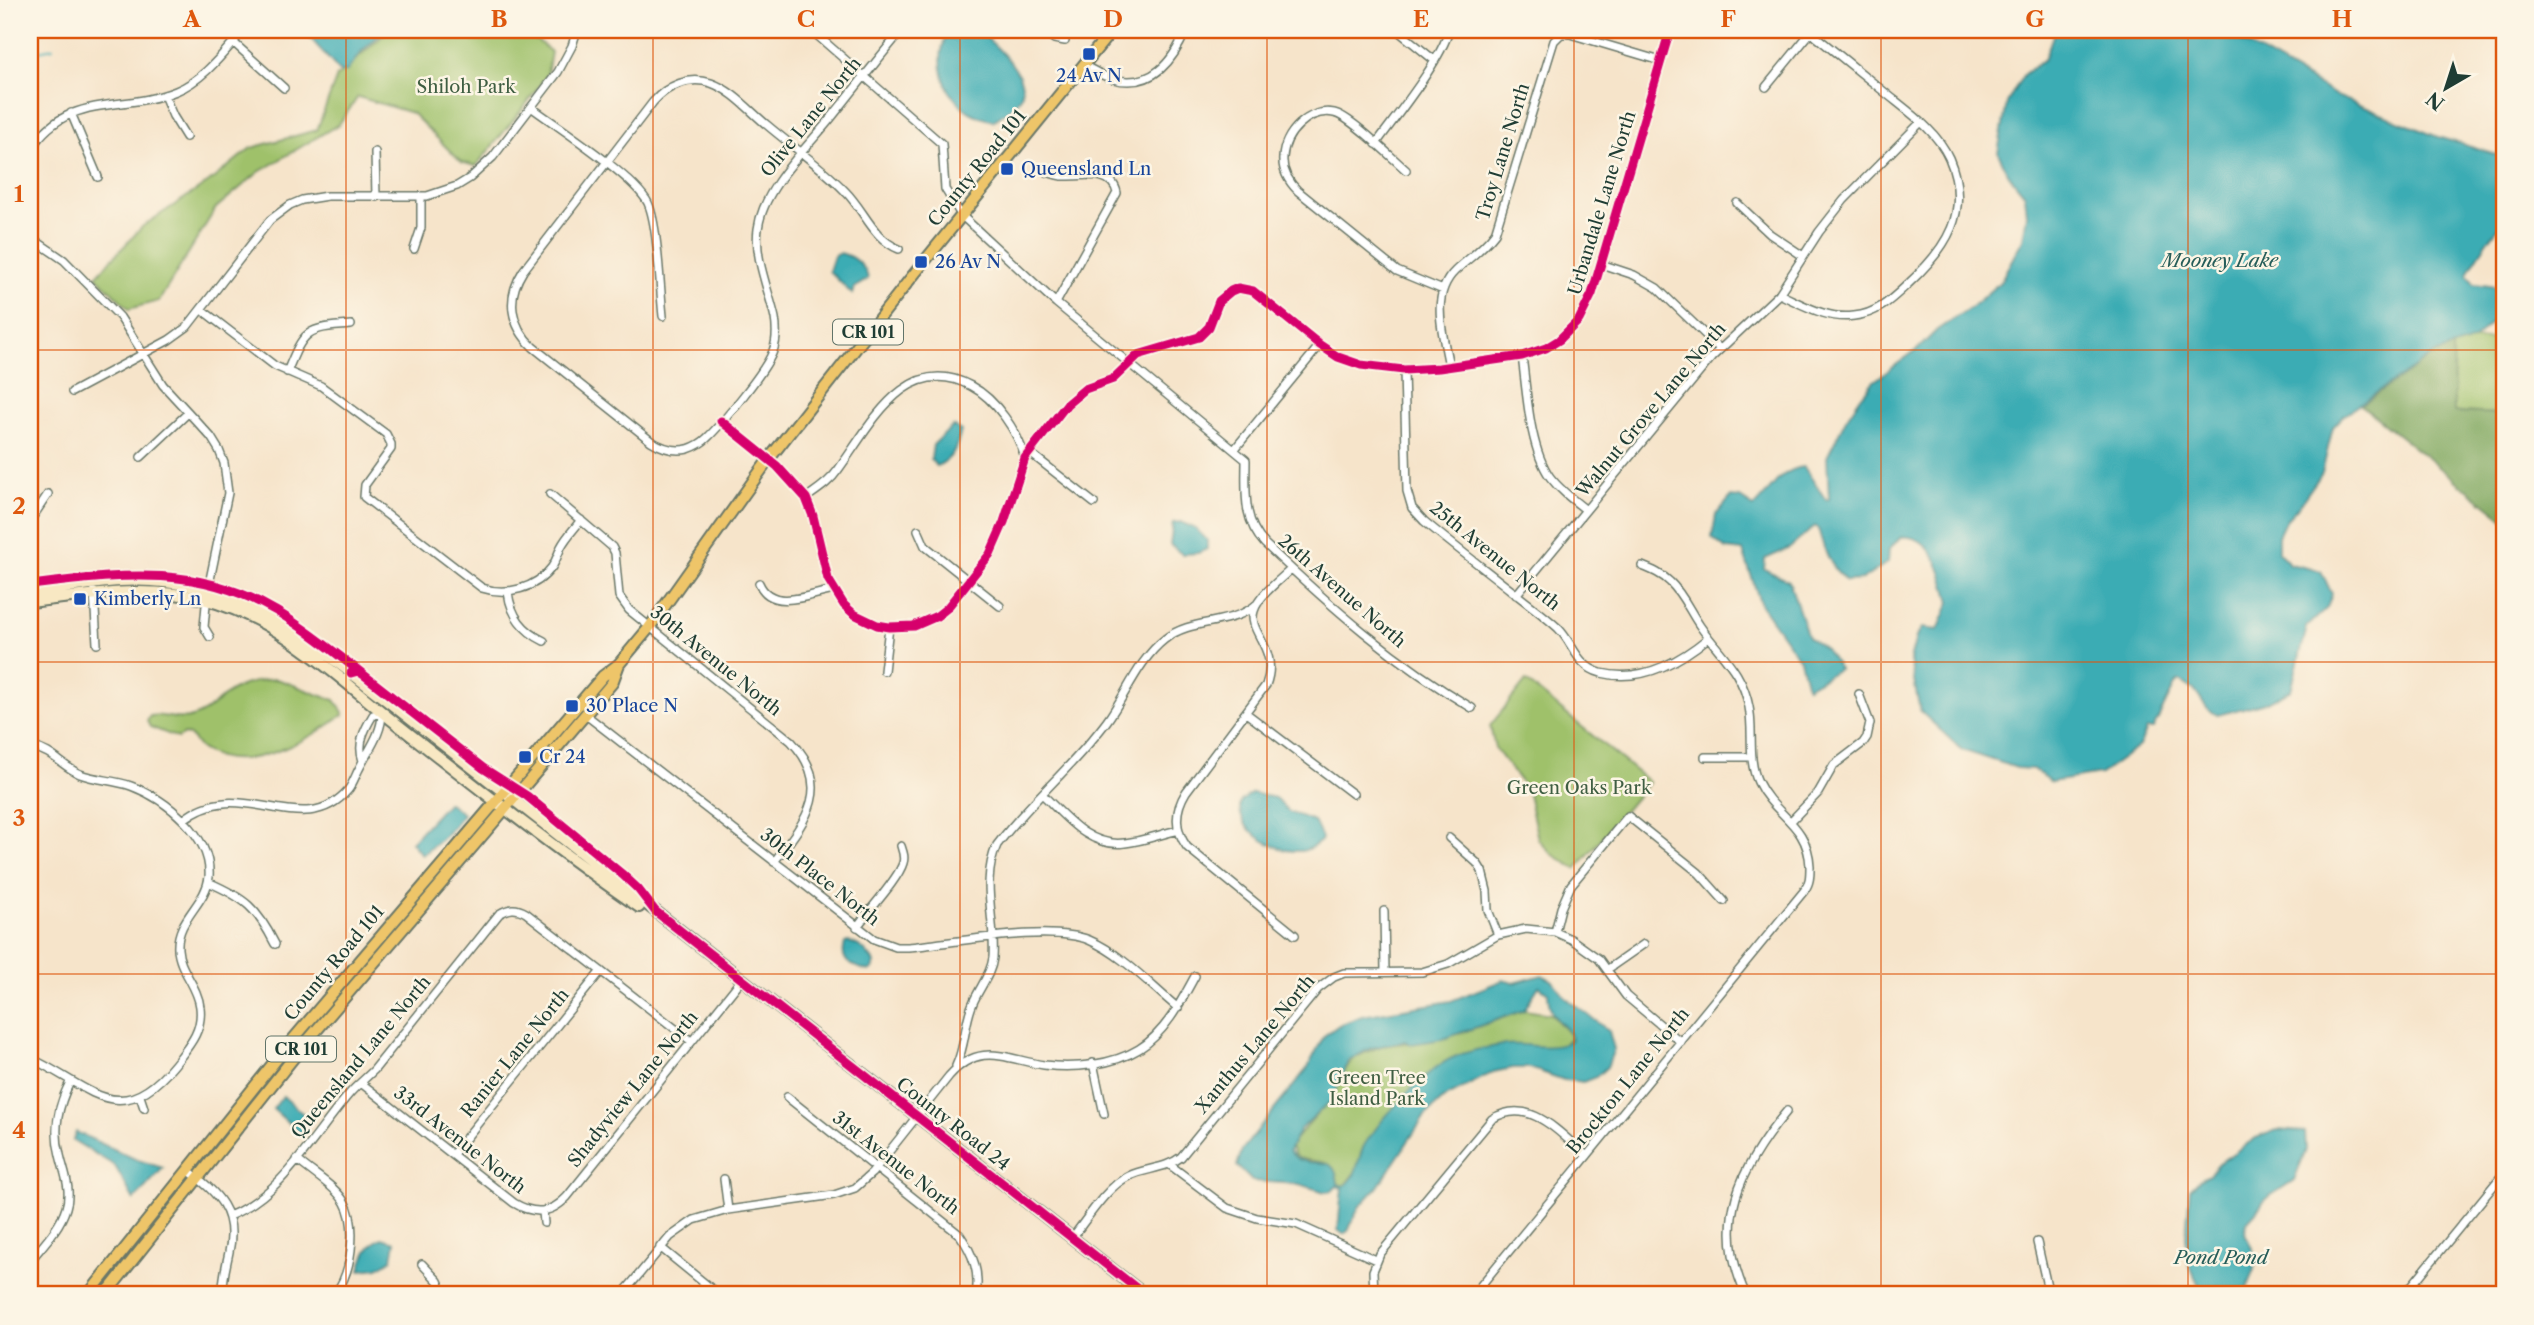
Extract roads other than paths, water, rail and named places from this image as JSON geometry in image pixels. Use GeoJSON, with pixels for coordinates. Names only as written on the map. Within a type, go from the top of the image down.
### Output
{"type":"FeatureCollection","features":[{"type":"Feature","properties":{"kind":"main road","name":"County Road 101"},"geometry":{"type":"LineString","coordinates":[[88,1295],[284,1050],[603,676],[619,664],[649,628],[769,460],[961,215],[1112,30]]}},
{"type":"Feature","properties":{"kind":"main road","name":"County Road 101"},"geometry":{"type":"LineString","coordinates":[[105,1295],[307,1042],[586,715],[612,683],[619,664]]}},
{"type":"Feature","properties":{"kind":"street"},"geometry":{"type":"LineString","coordinates":[[30,150],[47,129],[71,113],[102,104],[164,95],[190,84],[202,75],[244,30]]}},
{"type":"Feature","properties":{"kind":"street"},"geometry":{"type":"LineString","coordinates":[[72,392],[178,334],[201,309],[270,220],[290,205],[314,197],[421,196],[457,186],[476,173],[493,157],[566,59],[577,30]]}},
{"type":"Feature","properties":{"kind":"street"},"geometry":{"type":"LineString","coordinates":[[811,30],[942,144],[945,189],[961,215]]}},
{"type":"Feature","properties":{"kind":"street","name":"Olive Lane North"},"geometry":{"type":"LineString","coordinates":[[606,163],[523,271],[513,293],[513,317],[517,329],[533,347],[651,441],[669,449],[688,449],[705,440],[765,366],[774,349],[777,328],[760,257],[758,231],[763,207],[902,30]]}},
{"type":"Feature","properties":{"kind":"street"},"geometry":{"type":"LineString","coordinates":[[1042,30],[1054,39],[1065,41]]}},
{"type":"Feature","properties":{"kind":"street"},"geometry":{"type":"LineString","coordinates":[[1083,65],[1113,79],[1147,78],[1167,65],[1186,30]]}},
{"type":"Feature","properties":{"kind":"street"},"geometry":{"type":"LineString","coordinates":[[1397,30],[1434,60]]}},
{"type":"Feature","properties":{"kind":"street"},"geometry":{"type":"LineString","coordinates":[[1376,144],[1434,60],[1446,41],[1449,30]]}},
{"type":"Feature","properties":{"kind":"street","name":"Urbandale Lane North"},"geometry":{"type":"LineString","coordinates":[[1320,345],[1349,362],[1404,370],[1449,367],[1522,356],[1546,348],[1559,340],[1579,320],[1592,294],[1670,30]]}},
{"type":"Feature","properties":{"kind":"street"},"geometry":{"type":"LineString","coordinates":[[1766,87],[1809,31],[1921,122],[1949,158],[1957,187],[1955,217],[1944,246],[1935,258],[1881,307],[1856,316],[1828,315],[1779,294]]}},
{"type":"Feature","properties":{"kind":"street","name":"Troy Lane North"},"geometry":{"type":"LineString","coordinates":[[1443,290],[1449,278],[1478,254],[1495,233],[1541,79],[1557,37],[1570,34],[1661,61]]}},
{"type":"Feature","properties":{"kind":"street"},"geometry":{"type":"LineString","coordinates":[[233,42],[284,88]]}},
{"type":"Feature","properties":{"kind":"street"},"geometry":{"type":"LineString","coordinates":[[606,163],[660,94],[690,81],[711,83],[720,87],[846,192],[886,244],[900,249]]}},
{"type":"Feature","properties":{"kind":"street"},"geometry":{"type":"LineString","coordinates":[[164,95],[186,137]]}},
{"type":"Feature","properties":{"kind":"street"},"geometry":{"type":"LineString","coordinates":[[531,107],[635,187],[648,204],[653,224],[663,316]]}},
{"type":"Feature","properties":{"kind":"street"},"geometry":{"type":"LineString","coordinates":[[1406,170],[1338,114],[1323,112],[1308,117],[1293,132],[1283,158],[1287,176],[1298,191],[1397,271],[1443,290],[1440,313],[1449,367]]}},
{"type":"Feature","properties":{"kind":"street"},"geometry":{"type":"LineString","coordinates":[[71,113],[99,177]]}},
{"type":"Feature","properties":{"kind":"street","name":"Walnut Grove Lane North"},"geometry":{"type":"LineString","coordinates":[[1517,595],[1720,348],[1779,294],[1844,200],[1921,122]]}},
{"type":"Feature","properties":{"kind":"street"},"geometry":{"type":"LineString","coordinates":[[375,152],[376,197]]}},
{"type":"Feature","properties":{"kind":"street"},"geometry":{"type":"LineString","coordinates":[[1040,169],[1057,176],[1103,176],[1113,182],[1116,192],[1056,303]]}},
{"type":"Feature","properties":{"kind":"street"},"geometry":{"type":"LineString","coordinates":[[414,249],[421,228],[421,196]]}},
{"type":"Feature","properties":{"kind":"street"},"geometry":{"type":"LineString","coordinates":[[1737,202],[1770,234],[1804,257]]}},
{"type":"Feature","properties":{"kind":"street","name":"26th Avenue North"},"geometry":{"type":"LineString","coordinates":[[961,215],[1056,303],[1246,460],[1246,508],[1252,528],[1265,544],[1385,651],[1472,708]]}},
{"type":"Feature","properties":{"kind":"street"},"geometry":{"type":"LineString","coordinates":[[30,237],[47,247],[80,275],[120,317],[163,385],[211,437],[219,450],[227,478],[226,508],[207,595],[204,626],[210,636]]}},
{"type":"Feature","properties":{"kind":"street"},"geometry":{"type":"LineString","coordinates":[[1601,264],[1634,275],[1657,288],[1720,348]]}},
{"type":"Feature","properties":{"kind":"street"},"geometry":{"type":"LineString","coordinates":[[721,421],[777,466],[806,498],[833,590],[854,614],[877,625],[889,627],[914,626],[937,616],[969,581],[998,538],[1027,455],[1076,394],[1114,379],[1138,355],[1199,337],[1209,327],[1219,302],[1238,288],[1260,295],[1320,345],[1234,450]]}},
{"type":"Feature","properties":{"kind":"street"},"geometry":{"type":"LineString","coordinates":[[201,309],[271,364],[321,386],[386,434],[391,444],[389,455],[363,489],[367,500],[474,583],[490,591],[508,592],[526,586],[550,570],[562,545],[581,520]]}},
{"type":"Feature","properties":{"kind":"street"},"geometry":{"type":"LineString","coordinates":[[287,372],[298,346],[309,332],[326,327],[351,325]]}},
{"type":"Feature","properties":{"kind":"street"},"geometry":{"type":"LineString","coordinates":[[1522,356],[1535,439],[1542,464],[1557,485],[1586,510]]}},
{"type":"Feature","properties":{"kind":"street","name":"25th Avenue North"},"geometry":{"type":"LineString","coordinates":[[1404,370],[1407,491],[1412,508],[1424,521],[1562,632],[1582,663],[1600,673],[1635,674],[1652,671],[1684,657],[1709,638]]}},
{"type":"Feature","properties":{"kind":"street"},"geometry":{"type":"LineString","coordinates":[[806,498],[838,471],[866,427],[882,409],[908,386],[927,377],[938,377],[963,382],[985,396],[1019,440],[1027,455],[1094,503]]}},
{"type":"Feature","properties":{"kind":"street"},"geometry":{"type":"LineString","coordinates":[[141,457],[188,413]]}},
{"type":"Feature","properties":{"kind":"street"},"geometry":{"type":"LineString","coordinates":[[30,521],[48,494]]}},
{"type":"Feature","properties":{"kind":"street","name":"30th Avenue North"},"geometry":{"type":"LineString","coordinates":[[550,494],[612,547],[615,553],[619,596],[623,604],[649,628],[791,741],[807,760],[813,783],[811,807],[800,828],[774,862]]}},
{"type":"Feature","properties":{"kind":"street"},"geometry":{"type":"LineString","coordinates":[[918,530],[925,546],[1000,606]]}},
{"type":"Feature","properties":{"kind":"street"},"geometry":{"type":"LineString","coordinates":[[1642,566],[1671,582],[1709,638],[1730,662],[1746,693],[1750,709],[1754,769],[1764,792],[1791,821],[1818,793],[1834,765],[1867,737],[1870,723],[1859,694]]}},
{"type":"Feature","properties":{"kind":"street"},"geometry":{"type":"LineString","coordinates":[[621,1295],[660,1247],[694,1220],[728,1210],[844,1192],[864,1181],[876,1168],[949,1076],[962,1053],[971,1006],[993,961],[988,884],[991,857],[1005,834],[1107,721],[1149,657],[1165,639],[1186,627],[1244,614],[1291,569]]}},
{"type":"Feature","properties":{"kind":"street","name":"County Road 24"},"geometry":{"type":"LineString","coordinates":[[30,602],[94,589],[155,581],[256,608],[282,621],[1145,1295]]}},
{"type":"Feature","properties":{"kind":"street"},"geometry":{"type":"LineString","coordinates":[[758,583],[762,592],[769,596],[788,600],[833,590]]}},
{"type":"Feature","properties":{"kind":"street"},"geometry":{"type":"LineString","coordinates":[[94,589],[97,644]]}},
{"type":"Feature","properties":{"kind":"street","name":"County Road 24"},"geometry":{"type":"LineString","coordinates":[[30,592],[94,589]]}},
{"type":"Feature","properties":{"kind":"street"},"geometry":{"type":"LineString","coordinates":[[508,592],[517,620],[524,629],[544,641]]}},
{"type":"Feature","properties":{"kind":"street","name":"County Road 24"},"geometry":{"type":"LineString","coordinates":[[207,595],[290,639],[564,855],[742,979]]}},
{"type":"Feature","properties":{"kind":"street"},"geometry":{"type":"LineString","coordinates":[[1258,603],[1252,620],[1270,656],[1270,676],[1246,713],[1186,792],[1178,810],[1178,830],[1181,839],[1193,853],[1295,935]]}},
{"type":"Feature","properties":{"kind":"street"},"geometry":{"type":"LineString","coordinates":[[884,671],[889,627]]}},
{"type":"Feature","properties":{"kind":"street"},"geometry":{"type":"LineString","coordinates":[[183,820],[204,806],[229,801],[295,811],[318,810],[329,806],[350,788],[370,752],[382,721],[382,713],[390,703]]}},
{"type":"Feature","properties":{"kind":"street"},"geometry":{"type":"LineString","coordinates":[[363,761],[360,750],[364,733],[373,715],[382,713]]}},
{"type":"Feature","properties":{"kind":"street"},"geometry":{"type":"LineString","coordinates":[[1246,713],[1353,794]]}},
{"type":"Feature","properties":{"kind":"street","name":"30th Place North"},"geometry":{"type":"LineString","coordinates":[[586,715],[874,939],[896,947],[908,947],[1056,933],[1087,940],[1115,956],[1178,1007]]}},
{"type":"Feature","properties":{"kind":"street"},"geometry":{"type":"LineString","coordinates":[[30,746],[51,753],[73,771],[145,792],[171,809],[183,820],[204,851],[209,870],[208,882],[201,898],[181,927],[178,947],[183,968],[198,998],[199,1029],[189,1047],[157,1085],[140,1096],[116,1100],[92,1093],[30,1058]]}},
{"type":"Feature","properties":{"kind":"street"},"geometry":{"type":"LineString","coordinates":[[1705,757],[1752,757]]}},
{"type":"Feature","properties":{"kind":"street"},"geometry":{"type":"LineString","coordinates":[[1042,794],[1078,828],[1099,841],[1123,844],[1178,830]]}},
{"type":"Feature","properties":{"kind":"street"},"geometry":{"type":"LineString","coordinates":[[1681,1042],[1626,996],[1608,969],[1586,948],[1555,932],[1561,908],[1571,885],[1628,816],[1699,873],[1724,901]]}},
{"type":"Feature","properties":{"kind":"street","name":"Brockton Lane North"},"geometry":{"type":"LineString","coordinates":[[1473,1295],[1807,886],[1810,874],[1809,852],[1800,831],[1791,821]]}},
{"type":"Feature","properties":{"kind":"street"},"geometry":{"type":"LineString","coordinates":[[1449,838],[1482,871],[1488,910],[1498,935]]}},
{"type":"Feature","properties":{"kind":"street"},"geometry":{"type":"LineString","coordinates":[[857,926],[903,863],[901,846]]}},
{"type":"Feature","properties":{"kind":"street"},"geometry":{"type":"LineString","coordinates":[[208,882],[241,897],[252,906],[275,944]]}},
{"type":"Feature","properties":{"kind":"street","name":"Queensland Lane North"},"geometry":{"type":"LineString","coordinates":[[229,1216],[257,1202],[269,1192],[352,1091],[374,1070],[499,914],[509,908],[526,913],[601,971]]}},
{"type":"Feature","properties":{"kind":"street"},"geometry":{"type":"LineString","coordinates":[[1384,911],[1385,972]]}},
{"type":"Feature","properties":{"kind":"street","name":"Xanthus Lane North"},"geometry":{"type":"LineString","coordinates":[[1170,1165],[1187,1150],[1325,982],[1344,973],[1409,973],[1435,969],[1498,935],[1527,929],[1555,932]]}},
{"type":"Feature","properties":{"kind":"street"},"geometry":{"type":"LineString","coordinates":[[1608,969],[1644,944]]}},
{"type":"Feature","properties":{"kind":"street"},"geometry":{"type":"LineString","coordinates":[[601,971],[691,1041]]}},
{"type":"Feature","properties":{"kind":"street","name":"Ranier Lane North"},"geometry":{"type":"LineString","coordinates":[[453,1154],[601,971]]}},
{"type":"Feature","properties":{"kind":"street"},"geometry":{"type":"LineString","coordinates":[[949,1076],[972,1058],[991,1054],[1046,1065],[1093,1063],[1118,1058],[1148,1042],[1178,1007],[1195,976]]}},
{"type":"Feature","properties":{"kind":"street","name":"Shadyview Lane North"},"geometry":{"type":"LineString","coordinates":[[543,1212],[559,1205],[567,1197],[742,979]]}},
{"type":"Feature","properties":{"kind":"street"},"geometry":{"type":"LineString","coordinates":[[1093,1063],[1104,1114]]}},
{"type":"Feature","properties":{"kind":"street"},"geometry":{"type":"LineString","coordinates":[[30,1261],[62,1219],[73,1191],[56,1129],[61,1103],[70,1082]]}},
{"type":"Feature","properties":{"kind":"street","name":"33rd Avenue North"},"geometry":{"type":"LineString","coordinates":[[361,1083],[514,1203],[524,1209],[543,1212]]}},
{"type":"Feature","properties":{"kind":"street"},"geometry":{"type":"LineString","coordinates":[[140,1096],[144,1108]]}},
{"type":"Feature","properties":{"kind":"street","name":"31st Avenue North"},"geometry":{"type":"LineString","coordinates":[[787,1097],[960,1235],[975,1264],[976,1295]]}},
{"type":"Feature","properties":{"kind":"street"},"geometry":{"type":"LineString","coordinates":[[1374,1295],[1372,1282],[1376,1260],[1486,1125],[1500,1114],[1517,1110],[1535,1114],[1587,1156]]}},
{"type":"Feature","properties":{"kind":"street"},"geometry":{"type":"LineString","coordinates":[[1746,1295],[1739,1278],[1732,1242],[1734,1205],[1746,1167],[1787,1111]]}},
{"type":"Feature","properties":{"kind":"street"},"geometry":{"type":"LineString","coordinates":[[297,1160],[345,1200],[353,1220],[348,1269],[334,1295]]}},
{"type":"Feature","properties":{"kind":"street"},"geometry":{"type":"LineString","coordinates":[[1072,1238],[1117,1183],[1134,1174],[1170,1165],[1227,1208],[1257,1218],[1296,1224],[1376,1260]]}},
{"type":"Feature","properties":{"kind":"street"},"geometry":{"type":"LineString","coordinates":[[188,1170],[216,1193],[229,1216],[231,1238],[222,1285],[223,1295]]}},
{"type":"Feature","properties":{"kind":"street"},"geometry":{"type":"LineString","coordinates":[[2404,1295],[2504,1173]]}},
{"type":"Feature","properties":{"kind":"street"},"geometry":{"type":"LineString","coordinates":[[724,1179],[728,1210]]}},
{"type":"Feature","properties":{"kind":"street"},"geometry":{"type":"LineString","coordinates":[[543,1212],[544,1223]]}},
{"type":"Feature","properties":{"kind":"street"},"geometry":{"type":"LineString","coordinates":[[2037,1242],[2049,1295]]}},
{"type":"Feature","properties":{"kind":"street"},"geometry":{"type":"LineString","coordinates":[[660,1247],[719,1295]]}},
{"type":"Feature","properties":{"kind":"street"},"geometry":{"type":"LineString","coordinates":[[422,1264],[438,1281],[444,1295]]}},
{"type":"Feature","properties":{"kind":"water"},"geometry":{"type":"Polygon","coordinates":[[[299,30],[385,30],[362,51],[347,71],[341,73],[313,41],[299,30]]]}},
{"type":"Feature","properties":{"kind":"water"},"geometry":{"type":"Polygon","coordinates":[[[949,30],[978,30],[1002,52],[1017,72],[1022,91],[1019,100],[993,121],[967,110],[946,84],[941,63],[944,41],[949,30]]]}},
{"type":"Feature","properties":{"kind":"water","name":"Mooney Lake"},"geometry":{"type":"Polygon","coordinates":[[[2055,30],[2222,30],[2339,97],[2438,137],[2504,157],[2504,222],[2468,274],[2474,284],[2498,287],[2504,291],[2504,310],[2474,340],[2434,354],[2345,414],[2333,427],[2322,473],[2285,521],[2278,536],[2278,552],[2290,564],[2321,571],[2332,594],[2327,608],[2307,627],[2291,690],[2269,701],[2218,715],[2209,711],[2194,690],[2180,681],[2176,683],[2153,729],[2147,729],[2139,746],[2101,774],[2051,782],[2033,769],[2017,768],[1962,750],[1920,711],[1910,660],[1916,637],[1922,628],[1938,630],[1950,602],[1940,569],[1922,542],[1901,537],[1889,549],[1888,562],[1862,580],[1846,581],[1840,575],[1828,557],[1815,526],[1790,548],[1765,559],[1764,569],[1789,581],[1808,637],[1825,649],[1839,669],[1807,687],[1800,660],[1761,605],[1743,551],[1726,549],[1712,538],[1716,515],[1731,497],[1740,498],[1754,507],[1781,477],[1795,469],[1804,467],[1826,500],[1829,499],[1827,457],[1860,398],[1873,382],[2000,282],[2023,239],[2027,215],[2025,195],[2008,174],[1998,153],[2007,103],[2024,74],[2044,60],[2055,30]]]}},
{"type":"Feature","properties":{"kind":"water"},"geometry":{"type":"Polygon","coordinates":[[[840,253],[858,262],[867,274],[868,279],[854,288],[852,294],[829,271],[834,256],[840,253]]]}},
{"type":"Feature","properties":{"kind":"water"},"geometry":{"type":"Polygon","coordinates":[[[953,426],[961,431],[956,447],[947,460],[936,466],[931,459],[933,445],[953,426]]]}},
{"type":"Feature","properties":{"kind":"water"},"geometry":{"type":"Polygon","coordinates":[[[1181,522],[1196,529],[1207,540],[1207,549],[1198,553],[1182,554],[1170,545],[1173,523],[1181,522]]]}},
{"type":"Feature","properties":{"kind":"water"},"geometry":{"type":"Polygon","coordinates":[[[1252,793],[1275,798],[1289,812],[1314,821],[1321,841],[1306,850],[1291,851],[1259,837],[1243,821],[1240,811],[1241,801],[1252,793]]]}},
{"type":"Feature","properties":{"kind":"water"},"geometry":{"type":"Polygon","coordinates":[[[448,802],[463,814],[446,835],[422,855],[411,842],[448,802]]]}},
{"type":"Feature","properties":{"kind":"water"},"geometry":{"type":"Polygon","coordinates":[[[848,942],[866,952],[874,962],[873,968],[869,971],[848,963],[844,950],[845,943],[848,942]]]}},
{"type":"Feature","properties":{"kind":"water"},"geometry":{"type":"Polygon","coordinates":[[[1542,975],[1552,980],[1566,998],[1609,1031],[1614,1049],[1607,1067],[1596,1077],[1583,1082],[1564,1080],[1530,1068],[1513,1068],[1493,1072],[1444,1098],[1425,1116],[1377,1188],[1359,1207],[1348,1231],[1343,1234],[1338,1230],[1342,1188],[1337,1186],[1332,1191],[1325,1192],[1299,1184],[1252,1181],[1237,1166],[1242,1150],[1307,1069],[1324,1036],[1339,1025],[1362,1016],[1451,1001],[1503,980],[1514,983],[1542,975]],[[1539,986],[1524,1010],[1443,1039],[1411,1044],[1405,1041],[1371,1048],[1349,1060],[1332,1100],[1300,1129],[1289,1151],[1305,1162],[1329,1165],[1336,1174],[1338,1184],[1344,1186],[1355,1172],[1362,1149],[1382,1122],[1404,1096],[1441,1064],[1484,1048],[1512,1044],[1556,1046],[1571,1040],[1566,1028],[1551,1011],[1548,993],[1539,986]]]}},
{"type":"Feature","properties":{"kind":"water"},"geometry":{"type":"Polygon","coordinates":[[[283,1096],[311,1121],[300,1133],[273,1109],[283,1096]]]}},
{"type":"Feature","properties":{"kind":"water","name":"Pond Pond"},"geometry":{"type":"Polygon","coordinates":[[[2277,1130],[2305,1132],[2306,1150],[2294,1180],[2264,1200],[2247,1222],[2245,1233],[2255,1255],[2254,1272],[2247,1289],[2224,1294],[2201,1290],[2189,1264],[2186,1236],[2190,1189],[2209,1175],[2219,1163],[2256,1138],[2277,1130]]]}},
{"type":"Feature","properties":{"kind":"water"},"geometry":{"type":"Polygon","coordinates":[[[76,1132],[135,1159],[163,1168],[134,1200],[115,1166],[73,1140],[76,1132]]]}},
{"type":"Feature","properties":{"kind":"water"},"geometry":{"type":"Polygon","coordinates":[[[382,1238],[395,1242],[392,1259],[378,1268],[360,1270],[370,1247],[382,1238]]]}},
{"type":"Feature","properties":{"kind":"waterway"},"geometry":{"type":"LineString","coordinates":[[30,49],[38,51],[53,48]]}},
{"type":"Feature","properties":{"kind":"place","name":"24 Av N"},"geometry":{"type":"Point","coordinates":[1089,54]}},
{"type":"Feature","properties":{"kind":"place","name":"Queensland Ln"},"geometry":{"type":"Point","coordinates":[1007,169]}},
{"type":"Feature","properties":{"kind":"place","name":"26 Av N"},"geometry":{"type":"Point","coordinates":[921,262]}},
{"type":"Feature","properties":{"kind":"place","name":"Kimberly Ln"},"geometry":{"type":"Point","coordinates":[80,599]}},
{"type":"Feature","properties":{"kind":"place","name":"30 Place N"},"geometry":{"type":"Point","coordinates":[572,706]}},
{"type":"Feature","properties":{"kind":"place","name":"Cr 24"},"geometry":{"type":"Point","coordinates":[525,757]}},
{"type":"Feature","properties":{"kind":"park label","name":"Shiloh Park"},"geometry":{"type":"Point","coordinates":[466,87]}},
{"type":"Feature","properties":{"kind":"park label","name":"Green Oaks Park"},"geometry":{"type":"Point","coordinates":[1579,788]}},
{"type":"Feature","properties":{"kind":"park label","name":"Green Tree Island Park"},"geometry":{"type":"Point","coordinates":[1377,1088]}}]}
